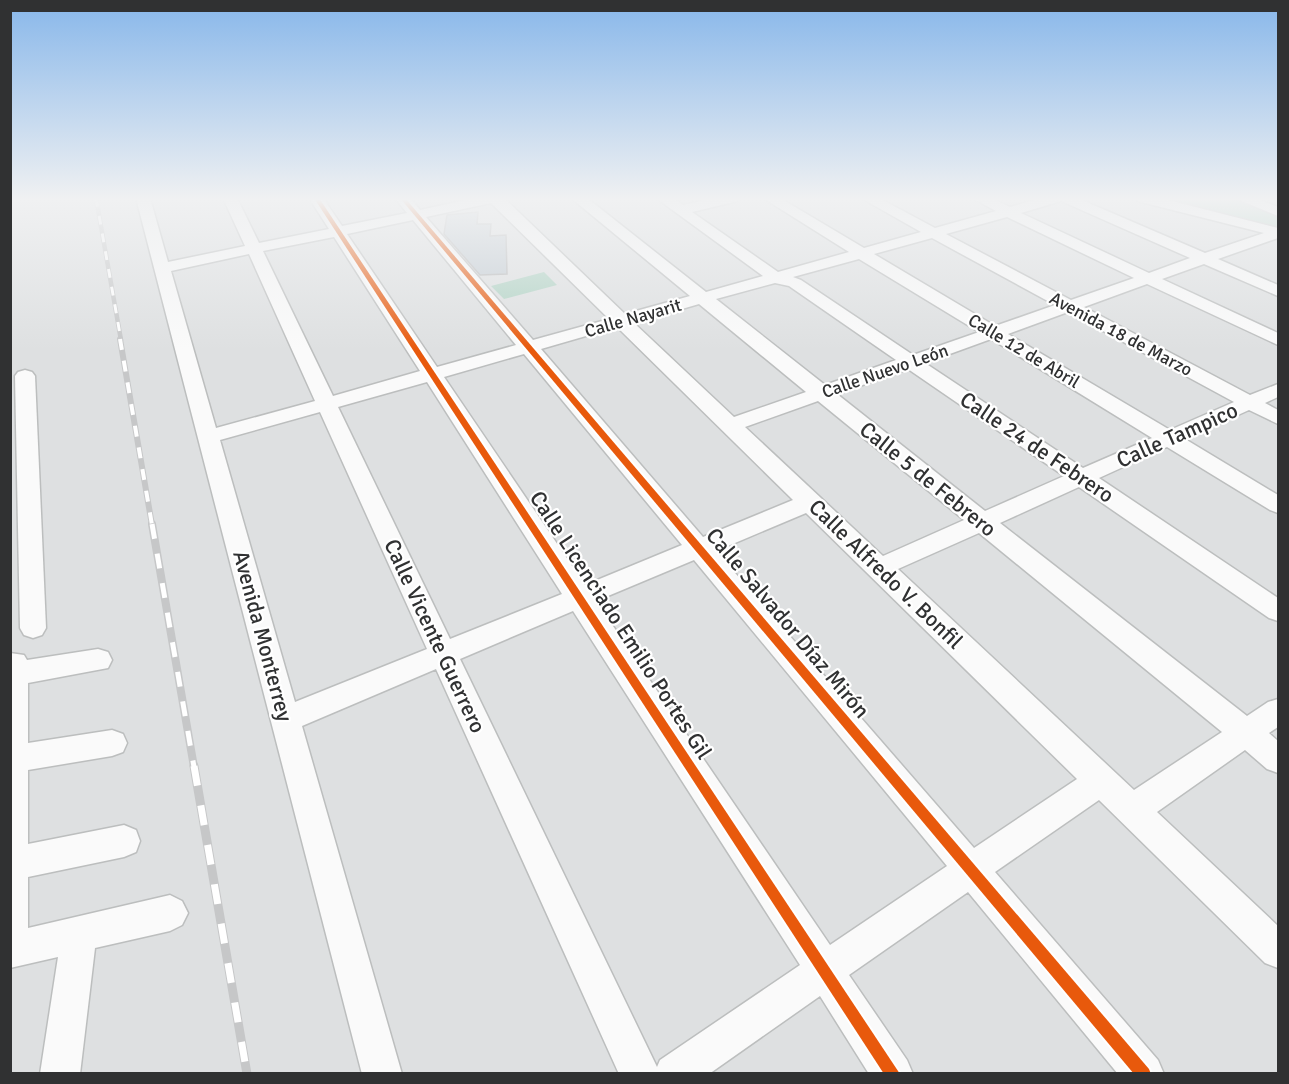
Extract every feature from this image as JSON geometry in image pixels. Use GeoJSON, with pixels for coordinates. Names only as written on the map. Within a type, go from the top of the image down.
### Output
{"type":"FeatureCollection","features":[{"type":"Feature","properties":{"kind":"street","name":"Avenida Monterrey"},"geometry":{"type":"LineString","coordinates":[[157,249],[382,1074]]}},
{"type":"Feature","properties":{"kind":"street"},"geometry":{"type":"LineString","coordinates":[[162,268],[254,249]]}},
{"type":"Feature","properties":{"kind":"street","name":"Calle Vicente Guerrero"},"geometry":{"type":"LineString","coordinates":[[254,249],[640,1074]]}},
{"type":"Feature","properties":{"kind":"street","name":"Calle Licenciado Emilio Portes Gil"},"geometry":{"type":"LineString","coordinates":[[350,249],[892,1074]]}},
{"type":"Feature","properties":{"kind":"street","name":"Calle Salvador Díaz Mirón"},"geometry":{"type":"LineString","coordinates":[[445,249],[1144,1074]]}},
{"type":"Feature","properties":{"kind":"street","name":"Calle Alfredo V. Bonfil"},"geometry":{"type":"LineString","coordinates":[[546,249],[1278,950]]}},
{"type":"Feature","properties":{"kind":"street","name":"Calle 5 de Febrero"},"geometry":{"type":"LineString","coordinates":[[641,249],[1278,759]]}},
{"type":"Feature","properties":{"kind":"street","name":"Calle 24 de Febrero"},"geometry":{"type":"LineString","coordinates":[[747,249],[1278,611]]}},
{"type":"Feature","properties":{"kind":"street","name":"Calle 12 de Abril"},"geometry":{"type":"LineString","coordinates":[[853,249],[1278,505]]}},
{"type":"Feature","properties":{"kind":"street","name":"Calle Nayarit"},"geometry":{"type":"LineString","coordinates":[[208,437],[703,298],[788,278],[881,249]]}},
{"type":"Feature","properties":{"kind":"street","name":"Avenida 18 de Marzo"},"geometry":{"type":"LineString","coordinates":[[970,249],[1075,305],[1267,400],[1278,418]]}},
{"type":"Feature","properties":{"kind":"street"},"geometry":{"type":"LineString","coordinates":[[1084,249],[1278,340]]}},
{"type":"Feature","properties":{"kind":"street"},"geometry":{"type":"LineString","coordinates":[[1180,249],[1278,291]]}},
{"type":"Feature","properties":{"kind":"street","name":"Calle Nuevo León"},"geometry":{"type":"LineString","coordinates":[[730,425],[1234,249]]}},
{"type":"Feature","properties":{"kind":"street"},"geometry":{"type":"LineString","coordinates":[[25,376],[19,458],[33,628]]}},
{"type":"Feature","properties":{"kind":"street","name":"Calle Tampico"},"geometry":{"type":"LineString","coordinates":[[878,568],[1169,439],[1267,400]]}},
{"type":"Feature","properties":{"kind":"street"},"geometry":{"type":"LineString","coordinates":[[286,719],[810,502]]}},
{"type":"Feature","properties":{"kind":"street"},"geometry":{"type":"LineString","coordinates":[[98,660],[14,668],[10,949],[170,913]]}},
{"type":"Feature","properties":{"kind":"street"},"geometry":{"type":"LineString","coordinates":[[1132,810],[1278,711]]}},
{"type":"Feature","properties":{"kind":"street"},"geometry":{"type":"LineString","coordinates":[[13,759],[112,743]]}},
{"type":"Feature","properties":{"kind":"street"},"geometry":{"type":"LineString","coordinates":[[674,1074],[1101,780]]}},
{"type":"Feature","properties":{"kind":"street"},"geometry":{"type":"LineString","coordinates":[[12,864],[124,841]]}},
{"type":"Feature","properties":{"kind":"street"},"geometry":{"type":"LineString","coordinates":[[60,1074],[78,934]]}},
{"type":"Feature","properties":{"kind":"green space"},"geometry":{"type":"Polygon","coordinates":[[[544,272],[557,285],[504,299],[491,286],[544,272]]]}},
{"type":"Feature","properties":{"kind":"building"},"geometry":{"type":"Polygon","coordinates":[[[457,249],[506,249],[507,274],[480,275],[457,249]]]}},
{"type":"Feature","properties":{"kind":"railway"},"geometry":{"type":"LineString","coordinates":[[105,249],[121,340]]}},
{"type":"Feature","properties":{"kind":"railway"},"geometry":{"type":"LineString","coordinates":[[120,339],[152,525]]}},
{"type":"Feature","properties":{"kind":"railway"},"geometry":{"type":"LineString","coordinates":[[152,524],[194,767]]}},
{"type":"Feature","properties":{"kind":"railway"},"geometry":{"type":"LineString","coordinates":[[194,766],[247,1074]]}},
{"type":"Feature","properties":{"kind":"cycle path"},"geometry":{"type":"LineString","coordinates":[[349,249],[893,1074]]}},
{"type":"Feature","properties":{"kind":"cycle path"},"geometry":{"type":"LineString","coordinates":[[445,249],[1144,1074]]}}]}
